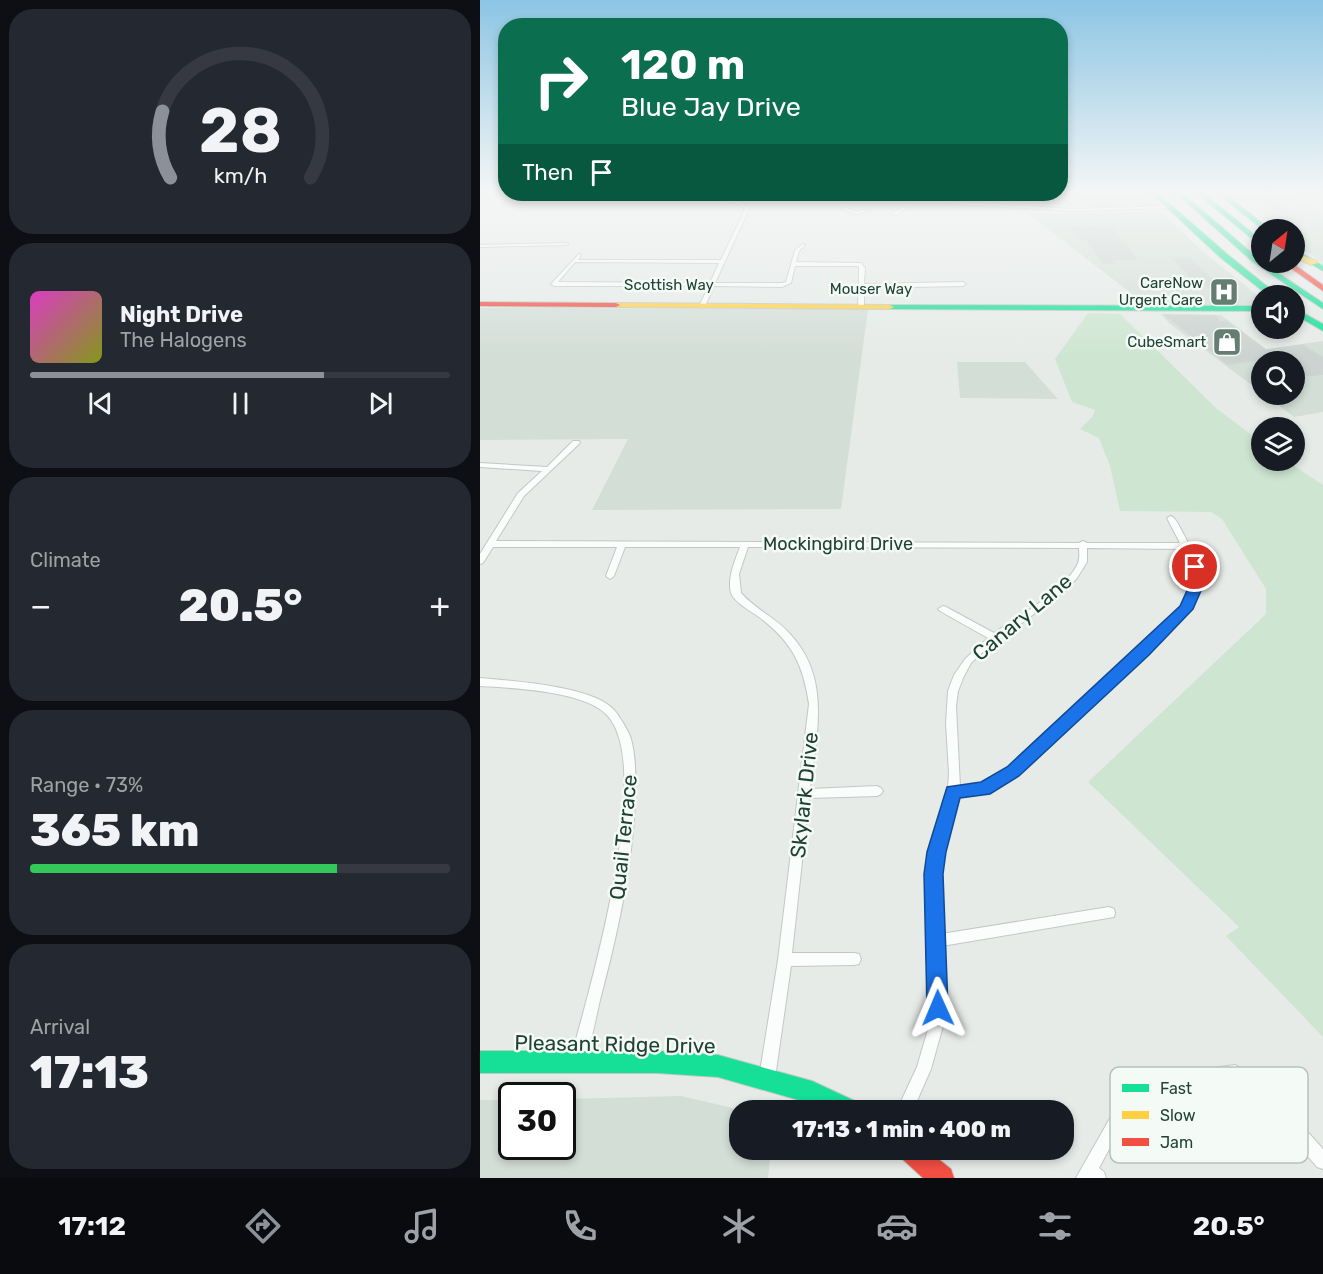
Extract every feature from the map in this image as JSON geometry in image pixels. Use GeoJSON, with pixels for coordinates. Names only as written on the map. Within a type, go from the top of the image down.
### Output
{"type":"FeatureCollection","features":[{"type":"Feature","properties":{"kind":"main road"},"geometry":{"type":"LineString","coordinates":[[1213,246],[1261,285]]}},
{"type":"Feature","properties":{"kind":"main road"},"geometry":{"type":"LineString","coordinates":[[1240,246],[1323,308]]}},
{"type":"Feature","properties":{"kind":"main road"},"geometry":{"type":"LineString","coordinates":[[1305,258],[1318,266]]}},
{"type":"Feature","properties":{"kind":"main road"},"geometry":{"type":"LineString","coordinates":[[1300,273],[1323,289]]}},
{"type":"Feature","properties":{"kind":"main road","name":"Mouser Way"},"geometry":{"type":"LineString","coordinates":[[480,304],[1251,309]]}},
{"type":"Feature","properties":{"kind":"main road"},"geometry":{"type":"LineString","coordinates":[[1305,317],[1323,328]]}},
{"type":"Feature","properties":{"kind":"main road","name":"Pleasant Ridge Drive"},"geometry":{"type":"LineString","coordinates":[[480,1062],[577,1061],[718,1065],[767,1077],[828,1100]]}},
{"type":"Feature","properties":{"kind":"main road"},"geometry":{"type":"LineString","coordinates":[[921,1160],[942,1178]]}},
{"type":"Feature","properties":{"kind":"street"},"geometry":{"type":"LineString","coordinates":[[702,306],[730,246]]}},
{"type":"Feature","properties":{"kind":"street"},"geometry":{"type":"LineString","coordinates":[[802,246],[796,250],[793,264],[859,264],[862,268],[861,306]]}},
{"type":"Feature","properties":{"kind":"street"},"geometry":{"type":"LineString","coordinates":[[574,261],[579,255]]}},
{"type":"Feature","properties":{"kind":"street"},"geometry":{"type":"LineString","coordinates":[[574,261],[723,262]]}},
{"type":"Feature","properties":{"kind":"street","name":"Scottish Way"},"geometry":{"type":"LineString","coordinates":[[574,261],[554,284],[785,285],[793,264]]}},
{"type":"Feature","properties":{"kind":"street"},"geometry":{"type":"LineString","coordinates":[[862,286],[963,284]]}},
{"type":"Feature","properties":{"kind":"street"},"geometry":{"type":"LineString","coordinates":[[480,561],[521,495],[576,443]]}},
{"type":"Feature","properties":{"kind":"street"},"geometry":{"type":"LineString","coordinates":[[480,465],[547,469]]}},
{"type":"Feature","properties":{"kind":"street"},"geometry":{"type":"LineString","coordinates":[[953,792],[984,789],[1013,771],[1170,627],[1186,609],[1196,586],[1195,567],[1171,518]]}},
{"type":"Feature","properties":{"kind":"street","name":"Mockingbird Drive"},"geometry":{"type":"LineString","coordinates":[[491,544],[1185,546]]}},
{"type":"Feature","properties":{"kind":"street"},"geometry":{"type":"LineString","coordinates":[[610,576],[622,544]]}},
{"type":"Feature","properties":{"kind":"street","name":"Skylark Drive"},"geometry":{"type":"LineString","coordinates":[[745,544],[735,574],[736,593],[784,632],[800,651],[811,678],[814,704],[785,960],[767,1077]]}},
{"type":"Feature","properties":{"kind":"street","name":"Canary Lane"},"geometry":{"type":"LineString","coordinates":[[909,1100],[924,1069],[936,1026],[934,874],[936,852],[953,792],[955,764],[951,698],[954,682],[968,661],[1070,580],[1083,562],[1083,544]]}},
{"type":"Feature","properties":{"kind":"street"},"geometry":{"type":"LineString","coordinates":[[943,609],[995,638]]}},
{"type":"Feature","properties":{"kind":"street","name":"Quail Terrace"},"geometry":{"type":"LineString","coordinates":[[480,682],[574,695],[610,712],[626,735],[630,758],[629,813],[616,910],[577,1061]]}},
{"type":"Feature","properties":{"kind":"street"},"geometry":{"type":"LineString","coordinates":[[805,794],[877,791]]}},
{"type":"Feature","properties":{"kind":"street"},"geometry":{"type":"LineString","coordinates":[[936,941],[1109,913]]}},
{"type":"Feature","properties":{"kind":"street"},"geometry":{"type":"LineString","coordinates":[[785,960],[854,959]]}},
{"type":"Feature","properties":{"kind":"street"},"geometry":{"type":"LineString","coordinates":[[1090,1175],[1110,1134]]}},
{"type":"Feature","properties":{"kind":"street"},"geometry":{"type":"LineString","coordinates":[[1308,1144],[1323,1161]]}},
{"type":"Feature","properties":{"kind":"shaded area"},"geometry":{"type":"Polygon","coordinates":[[[1070,246],[1197,246],[1251,290],[1251,306],[1142,305],[1140,300],[1070,246]]]}},
{"type":"Feature","properties":{"kind":"shaded area"},"geometry":{"type":"Polygon","coordinates":[[[1305,246],[1323,246],[1323,263],[1305,251],[1305,246]]]}},
{"type":"Feature","properties":{"kind":"shaded area"},"geometry":{"type":"Polygon","coordinates":[[[480,308],[868,309],[841,509],[592,510],[628,439],[480,440],[480,308]]]}},
{"type":"Feature","properties":{"kind":"shaded area"},"geometry":{"type":"Polygon","coordinates":[[[1161,314],[1221,315],[1266,349],[1323,341],[1323,412],[1294,417],[1278,405],[1305,405],[1305,351],[1251,351],[1251,384],[1169,323],[1161,314]]]}},
{"type":"Feature","properties":{"kind":"shaded area"},"geometry":{"type":"Polygon","coordinates":[[[957,362],[1025,362],[1058,399],[960,398],[957,362]]]}},
{"type":"Feature","properties":{"kind":"shaded area"},"geometry":{"type":"Polygon","coordinates":[[[681,1096],[729,1107],[729,1160],[770,1160],[768,1178],[480,1178],[480,1100],[498,1100],[498,1160],[576,1160],[576,1099],[681,1096]]]}},
{"type":"Feature","properties":{"kind":"green space"},"geometry":{"type":"Polygon","coordinates":[[[1088,313],[1120,314],[1216,408],[1251,434],[1251,471],[1302,471],[1323,485],[1323,1037],[1226,936],[1239,927],[1088,782],[1266,614],[1266,589],[1222,519],[1211,512],[1120,511],[1110,466],[1099,438],[1080,429],[1092,417],[1095,410],[1072,402],[1055,359],[1088,313]]]}},
{"type":"Feature","properties":{"kind":"building"},"geometry":{"type":"Polygon","coordinates":[[[1090,246],[1126,246],[1136,259],[1111,260],[1113,263],[1103,263],[1090,246]]]}},
{"type":"Feature","properties":{"kind":"building"},"geometry":{"type":"Polygon","coordinates":[[[1173,258],[1189,258],[1231,296],[1216,296],[1201,280],[1193,280],[1173,258]]]}},
{"type":"Feature","properties":{"kind":"building"},"geometry":{"type":"Polygon","coordinates":[[[1165,315],[1216,316],[1220,322],[1226,321],[1266,350],[1303,345],[1323,358],[1323,374],[1305,376],[1305,351],[1251,351],[1251,361],[1228,364],[1165,315]]]}},
{"type":"Feature","properties":{"kind":"traffic: fast"},"geometry":{"type":"LineString","coordinates":[[1213,246],[1261,285]]}},
{"type":"Feature","properties":{"kind":"traffic: fast"},"geometry":{"type":"LineString","coordinates":[[1240,246],[1323,307]]}},
{"type":"Feature","properties":{"kind":"traffic: fast"},"geometry":{"type":"LineString","coordinates":[[1305,257],[1323,269]]}},
{"type":"Feature","properties":{"kind":"traffic: fast"},"geometry":{"type":"LineString","coordinates":[[890,307],[1251,309]]}},
{"type":"Feature","properties":{"kind":"traffic: fast"},"geometry":{"type":"LineString","coordinates":[[1305,317],[1323,328]]}},
{"type":"Feature","properties":{"kind":"traffic: fast"},"geometry":{"type":"LineString","coordinates":[[480,1062],[657,1062],[718,1066],[812,1092],[828,1100]]}},
{"type":"Feature","properties":{"kind":"traffic: slow"},"geometry":{"type":"LineString","coordinates":[[1305,259],[1314,263]]}},
{"type":"Feature","properties":{"kind":"traffic: slow"},"geometry":{"type":"LineString","coordinates":[[616,305],[890,307]]}},
{"type":"Feature","properties":{"kind":"traffic: jam"},"geometry":{"type":"LineString","coordinates":[[1300,273],[1323,289]]}},
{"type":"Feature","properties":{"kind":"traffic: jam"},"geometry":{"type":"LineString","coordinates":[[480,304],[616,305]]}},
{"type":"Feature","properties":{"kind":"traffic: jam"},"geometry":{"type":"LineString","coordinates":[[921,1160],[942,1178]]}},
{"type":"Feature","properties":{"kind":"place","name":"CareNow Urgent Care"},"geometry":{"type":"Point","coordinates":[1224,292]}},
{"type":"Feature","properties":{"kind":"place","name":"CubeSmart"},"geometry":{"type":"Point","coordinates":[1227,342]}},
{"type":"Feature","properties":{"kind":"route"},"geometry":{"type":"LineString","coordinates":[[938,1008],[934,874],[936,852],[953,792],[984,789],[1013,771],[1170,627],[1186,609],[1192,598],[1196,586],[1195,567]]}}]}
